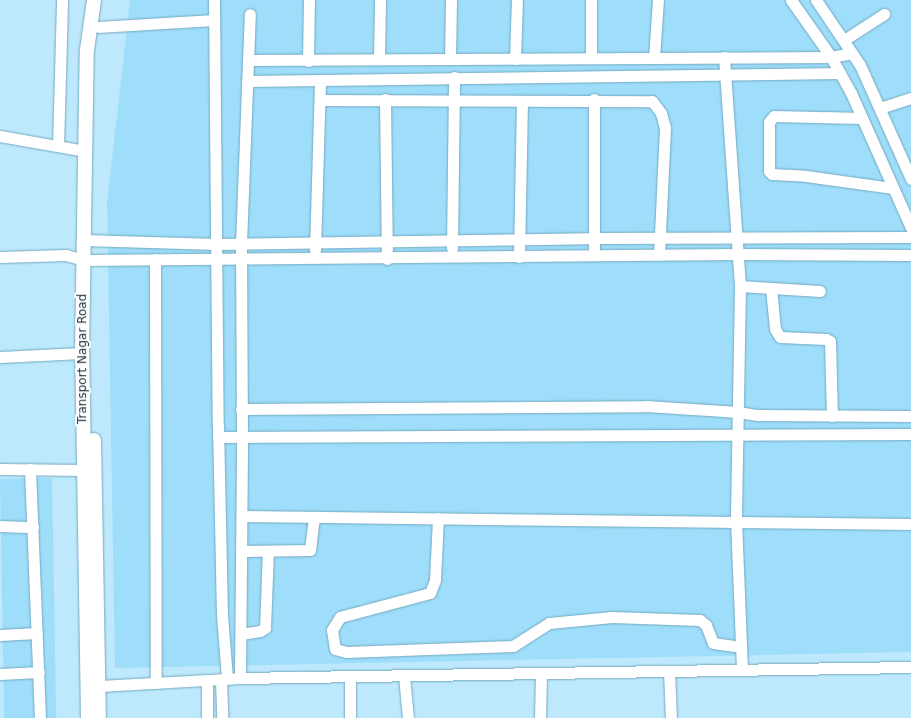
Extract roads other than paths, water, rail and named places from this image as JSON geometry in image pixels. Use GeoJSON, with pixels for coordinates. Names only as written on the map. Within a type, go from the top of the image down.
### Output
{"type":"FeatureCollection","features":[{"type":"Feature","properties":{"kind":"main road","name":"Transport Nagar Road"},"geometry":{"type":"LineString","coordinates":[[87,241],[85,151],[87,50],[94,0]]}},
{"type":"Feature","properties":{"kind":"main road","name":"Transport Nagar Road"},"geometry":{"type":"LineString","coordinates":[[88,718],[82,352],[94,76],[102,0]]}},
{"type":"Feature","properties":{"kind":"main road","name":"Transport Nagar Road"},"geometry":{"type":"LineString","coordinates":[[86,260],[99,718]]}},
{"type":"Feature","properties":{"kind":"street"},"geometry":{"type":"LineString","coordinates":[[58,146],[62,0]]}},
{"type":"Feature","properties":{"kind":"street"},"geometry":{"type":"LineString","coordinates":[[214,0],[218,437],[224,679],[222,718]]}},
{"type":"Feature","properties":{"kind":"street"},"geometry":{"type":"LineString","coordinates":[[308,61],[309,0]]}},
{"type":"Feature","properties":{"kind":"street"},"geometry":{"type":"LineString","coordinates":[[379,58],[380,0]]}},
{"type":"Feature","properties":{"kind":"street"},"geometry":{"type":"LineString","coordinates":[[450,58],[451,0]]}},
{"type":"Feature","properties":{"kind":"street"},"geometry":{"type":"LineString","coordinates":[[515,59],[517,0]]}},
{"type":"Feature","properties":{"kind":"street"},"geometry":{"type":"LineString","coordinates":[[591,0],[591,58]]}},
{"type":"Feature","properties":{"kind":"street"},"geometry":{"type":"LineString","coordinates":[[654,58],[658,0]]}},
{"type":"Feature","properties":{"kind":"street"},"geometry":{"type":"LineString","coordinates":[[791,0],[831,56],[840,73],[862,118],[911,228]]}},
{"type":"Feature","properties":{"kind":"street"},"geometry":{"type":"LineString","coordinates":[[816,0],[852,53],[907,157],[911,179]]}},
{"type":"Feature","properties":{"kind":"street"},"geometry":{"type":"LineString","coordinates":[[240,678],[242,437],[240,257],[250,14]]}},
{"type":"Feature","properties":{"kind":"street"},"geometry":{"type":"LineString","coordinates":[[844,40],[884,14]]}},
{"type":"Feature","properties":{"kind":"street"},"geometry":{"type":"LineString","coordinates":[[98,27],[213,20]]}},
{"type":"Feature","properties":{"kind":"street"},"geometry":{"type":"LineString","coordinates":[[248,60],[308,61],[379,58],[515,59],[831,56],[852,53]]}},
{"type":"Feature","properties":{"kind":"street"},"geometry":{"type":"LineString","coordinates":[[724,57],[740,286],[736,520],[742,669]]}},
{"type":"Feature","properties":{"kind":"street"},"geometry":{"type":"LineString","coordinates":[[247,81],[454,77],[840,73]]}},
{"type":"Feature","properties":{"kind":"street"},"geometry":{"type":"LineString","coordinates":[[452,257],[454,77]]}},
{"type":"Feature","properties":{"kind":"street"},"geometry":{"type":"LineString","coordinates":[[315,259],[320,80]]}},
{"type":"Feature","properties":{"kind":"street"},"geometry":{"type":"LineString","coordinates":[[880,108],[911,98]]}},
{"type":"Feature","properties":{"kind":"street"},"geometry":{"type":"LineString","coordinates":[[385,99],[387,259]]}},
{"type":"Feature","properties":{"kind":"street"},"geometry":{"type":"LineString","coordinates":[[320,100],[645,100],[657,105],[665,128],[659,255]]}},
{"type":"Feature","properties":{"kind":"street"},"geometry":{"type":"LineString","coordinates":[[594,100],[594,255]]}},
{"type":"Feature","properties":{"kind":"street"},"geometry":{"type":"LineString","coordinates":[[519,257],[522,101]]}},
{"type":"Feature","properties":{"kind":"street"},"geometry":{"type":"LineString","coordinates":[[862,118],[774,116],[769,122],[768,171],[772,174],[806,176],[893,188]]}},
{"type":"Feature","properties":{"kind":"street"},"geometry":{"type":"LineString","coordinates":[[0,136],[85,151]]}},
{"type":"Feature","properties":{"kind":"street"},"geometry":{"type":"LineString","coordinates":[[87,241],[217,244],[315,244],[387,241],[594,238],[911,237]]}},
{"type":"Feature","properties":{"kind":"street"},"geometry":{"type":"LineString","coordinates":[[0,257],[66,255],[86,260],[240,257],[387,259],[594,255],[911,255]]}},
{"type":"Feature","properties":{"kind":"street"},"geometry":{"type":"LineString","coordinates":[[155,259],[156,683]]}},
{"type":"Feature","properties":{"kind":"street"},"geometry":{"type":"LineString","coordinates":[[740,286],[820,291]]}},
{"type":"Feature","properties":{"kind":"street"},"geometry":{"type":"LineString","coordinates":[[771,288],[775,329],[780,337],[826,339],[830,341],[832,416]]}},
{"type":"Feature","properties":{"kind":"street"},"geometry":{"type":"LineString","coordinates":[[0,357],[82,352]]}},
{"type":"Feature","properties":{"kind":"street"},"geometry":{"type":"LineString","coordinates":[[241,409],[646,406],[738,412],[758,415],[911,416]]}},
{"type":"Feature","properties":{"kind":"street"},"geometry":{"type":"LineString","coordinates":[[218,437],[738,437],[911,434]]}},
{"type":"Feature","properties":{"kind":"street"},"geometry":{"type":"LineString","coordinates":[[0,469],[84,470]]}},
{"type":"Feature","properties":{"kind":"street"},"geometry":{"type":"LineString","coordinates":[[30,469],[38,633],[40,718]]}},
{"type":"Feature","properties":{"kind":"street"},"geometry":{"type":"LineString","coordinates":[[242,516],[736,520],[911,524]]}},
{"type":"Feature","properties":{"kind":"street"},"geometry":{"type":"LineString","coordinates":[[241,551],[310,550],[314,517]]}},
{"type":"Feature","properties":{"kind":"street"},"geometry":{"type":"LineString","coordinates":[[438,518],[435,580],[430,593],[340,617],[332,630],[335,649],[346,652],[513,646],[549,623],[612,617],[700,620],[705,622],[713,644],[741,647]]}},
{"type":"Feature","properties":{"kind":"street"},"geometry":{"type":"LineString","coordinates":[[0,526],[33,527]]}},
{"type":"Feature","properties":{"kind":"street"},"geometry":{"type":"LineString","coordinates":[[240,634],[260,631],[265,628],[268,551]]}},
{"type":"Feature","properties":{"kind":"street"},"geometry":{"type":"LineString","coordinates":[[0,635],[38,633]]}},
{"type":"Feature","properties":{"kind":"street"},"geometry":{"type":"LineString","coordinates":[[99,686],[240,678],[350,678],[742,669],[911,667]]}},
{"type":"Feature","properties":{"kind":"street"},"geometry":{"type":"LineString","coordinates":[[669,671],[671,718]]}},
{"type":"Feature","properties":{"kind":"street"},"geometry":{"type":"LineString","coordinates":[[0,674],[39,672]]}},
{"type":"Feature","properties":{"kind":"street"},"geometry":{"type":"LineString","coordinates":[[540,674],[540,718]]}},
{"type":"Feature","properties":{"kind":"street"},"geometry":{"type":"LineString","coordinates":[[404,676],[408,718]]}},
{"type":"Feature","properties":{"kind":"street"},"geometry":{"type":"LineString","coordinates":[[350,678],[350,718]]}},
{"type":"Feature","properties":{"kind":"street"},"geometry":{"type":"LineString","coordinates":[[207,680],[207,718]]}}]}
